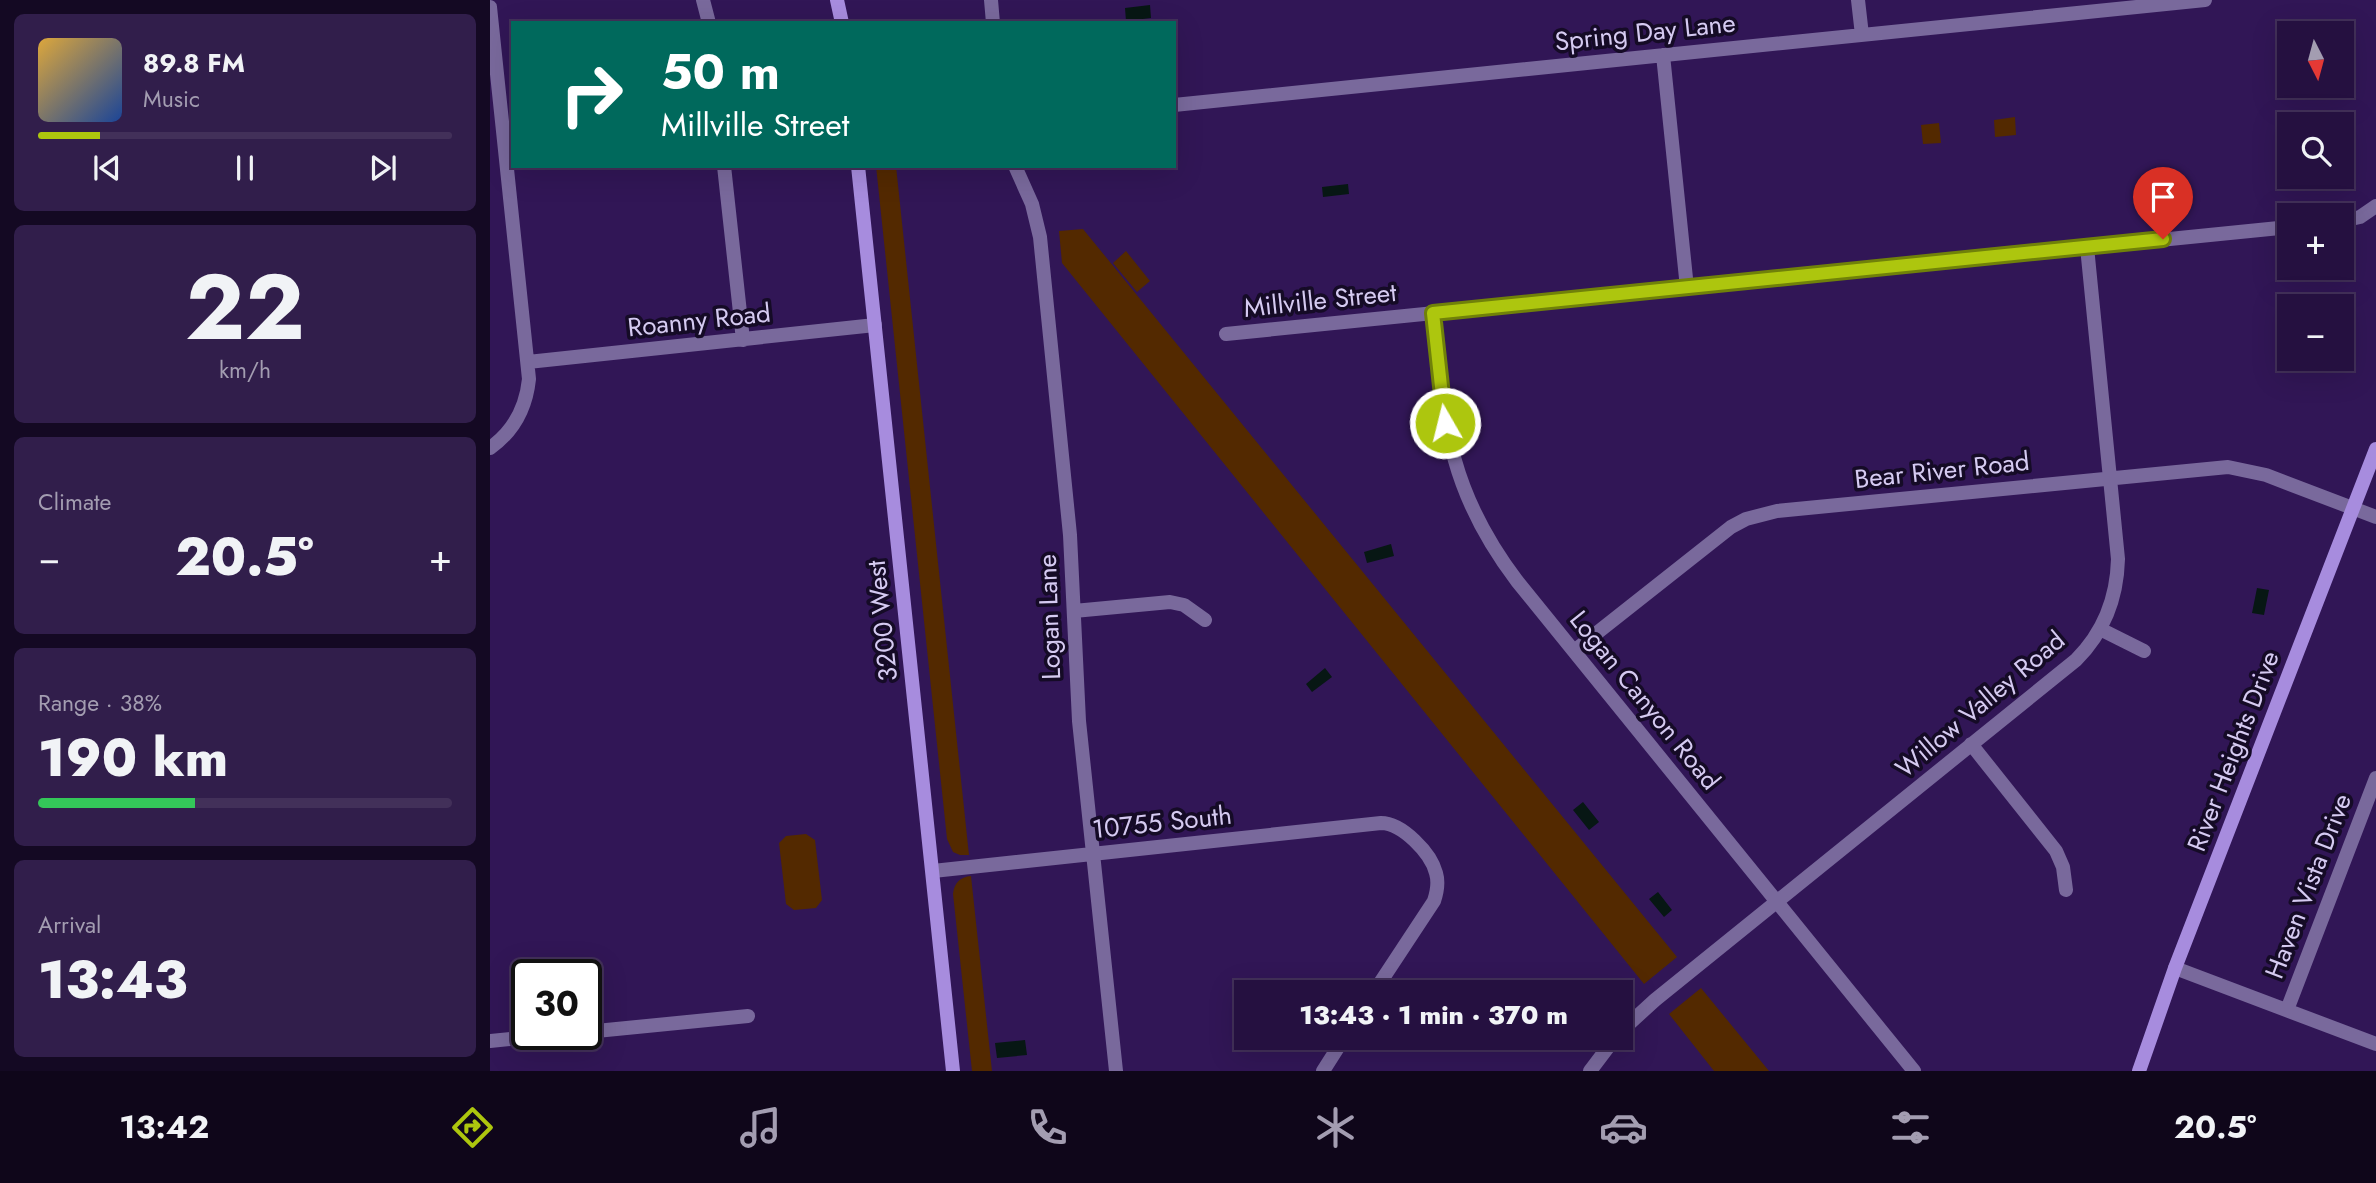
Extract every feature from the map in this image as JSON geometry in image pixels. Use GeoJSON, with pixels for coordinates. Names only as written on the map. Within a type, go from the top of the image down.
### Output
{"type":"FeatureCollection","features":[{"type":"Feature","properties":{"kind":"street"},"geometry":{"type":"LineString","coordinates":[[702,0],[708,21]]}},
{"type":"Feature","properties":{"kind":"street"},"geometry":{"type":"LineString","coordinates":[[837,0],[842,21]]}},
{"type":"Feature","properties":{"kind":"street"},"geometry":{"type":"LineString","coordinates":[[991,0],[993,21]]}},
{"type":"Feature","properties":{"kind":"street"},"geometry":{"type":"LineString","coordinates":[[1858,0],[1862,35]]}},
{"type":"Feature","properties":{"kind":"street","name":"Spring Day Lane"},"geometry":{"type":"LineString","coordinates":[[1176,105],[2205,0]]}},
{"type":"Feature","properties":{"kind":"street"},"geometry":{"type":"LineString","coordinates":[[490,7],[527,362],[527,391],[520,414],[506,435],[490,448]]}},
{"type":"Feature","properties":{"kind":"street"},"geometry":{"type":"LineString","coordinates":[[1663,55],[1687,288]]}},
{"type":"Feature","properties":{"kind":"street"},"geometry":{"type":"LineString","coordinates":[[724,168],[743,340]]}},
{"type":"Feature","properties":{"kind":"street","name":"3200 West"},"geometry":{"type":"LineString","coordinates":[[858,168],[953,1071]]}},
{"type":"Feature","properties":{"kind":"street","name":"Logan Lane"},"geometry":{"type":"LineString","coordinates":[[1016,168],[1032,204],[1040,237],[1068,508],[1079,721],[1116,1071]]}},
{"type":"Feature","properties":{"kind":"street"},"geometry":{"type":"LineString","coordinates":[[2354,218],[2376,206]]}},
{"type":"Feature","properties":{"kind":"street","name":"Millville Street"},"geometry":{"type":"LineString","coordinates":[[1226,334],[2277,228]]}},
{"type":"Feature","properties":{"kind":"street","name":"Willow Valley Road"},"geometry":{"type":"LineString","coordinates":[[1633,1020],[2076,660],[2100,629],[2112,603],[2118,574],[2118,545],[2087,247]]}},
{"type":"Feature","properties":{"kind":"street","name":"Logan Canyon Road"},"geometry":{"type":"LineString","coordinates":[[1433,313],[1445,423],[1451,450],[1468,500],[1490,542],[1574,651],[1914,1071]]}},
{"type":"Feature","properties":{"kind":"street","name":"Roanny Road"},"geometry":{"type":"LineString","coordinates":[[527,362],[875,325]]}},
{"type":"Feature","properties":{"kind":"street","name":"River Heights Drive"},"geometry":{"type":"LineString","coordinates":[[2139,1071],[2175,968],[2376,449]]}},
{"type":"Feature","properties":{"kind":"street","name":"Bear River Road"},"geometry":{"type":"LineString","coordinates":[[1574,651],[1731,527],[1753,517],[1777,512],[2208,467],[2238,468],[2266,475],[2376,517]]}},
{"type":"Feature","properties":{"kind":"street"},"geometry":{"type":"LineString","coordinates":[[1074,611],[1170,602],[1184,606],[1205,620]]}},
{"type":"Feature","properties":{"kind":"street"},"geometry":{"type":"LineString","coordinates":[[2100,629],[2144,651]]}},
{"type":"Feature","properties":{"kind":"street"},"geometry":{"type":"LineString","coordinates":[[1971,744],[2056,851],[2063,867],[2066,890]]}},
{"type":"Feature","properties":{"kind":"street","name":"Haven Vista Drive"},"geometry":{"type":"LineString","coordinates":[[2287,1010],[2376,778]]}},
{"type":"Feature","properties":{"kind":"street","name":"10755 South"},"geometry":{"type":"LineString","coordinates":[[933,871],[1381,823],[1396,826],[1409,835],[1430,861],[1436,873],[1437,887],[1434,901],[1382,980]]}},
{"type":"Feature","properties":{"kind":"street"},"geometry":{"type":"LineString","coordinates":[[2175,968],[2376,1044]]}},
{"type":"Feature","properties":{"kind":"street"},"geometry":{"type":"LineString","coordinates":[[602,1030],[748,1016]]}},
{"type":"Feature","properties":{"kind":"street"},"geometry":{"type":"LineString","coordinates":[[490,1041],[511,1039]]}},
{"type":"Feature","properties":{"kind":"street"},"geometry":{"type":"LineString","coordinates":[[1323,1071],[1336,1050]]}},
{"type":"Feature","properties":{"kind":"street"},"geometry":{"type":"LineString","coordinates":[[1590,1071],[1606,1050]]}},
{"type":"Feature","properties":{"kind":"shaded area"},"geometry":{"type":"Polygon","coordinates":[[[1150,5],[1151,18],[1126,21],[1125,8],[1150,5]]]}},
{"type":"Feature","properties":{"kind":"shaded area"},"geometry":{"type":"Polygon","coordinates":[[[2015,117],[2016,135],[1995,137],[1994,120],[2015,117]]]}},
{"type":"Feature","properties":{"kind":"shaded area"},"geometry":{"type":"Polygon","coordinates":[[[1939,123],[1941,143],[1923,144],[1921,125],[1939,123]]]}},
{"type":"Feature","properties":{"kind":"shaded area"},"geometry":{"type":"Polygon","coordinates":[[[876,168],[896,168],[969,855],[953,852],[947,839],[876,168]]]}},
{"type":"Feature","properties":{"kind":"shaded area"},"geometry":{"type":"Polygon","coordinates":[[[1348,184],[1349,194],[1323,197],[1322,187],[1348,184]]]}},
{"type":"Feature","properties":{"kind":"shaded area"},"geometry":{"type":"Polygon","coordinates":[[[1083,229],[1677,957],[1644,984],[1062,263],[1059,231],[1083,229]]]}},
{"type":"Feature","properties":{"kind":"shaded area"},"geometry":{"type":"Polygon","coordinates":[[[1126,251],[1150,281],[1137,292],[1113,263],[1126,251]]]}},
{"type":"Feature","properties":{"kind":"shaded area"},"geometry":{"type":"Polygon","coordinates":[[[1391,544],[1394,556],[1367,563],[1364,552],[1391,544]]]}},
{"type":"Feature","properties":{"kind":"shaded area"},"geometry":{"type":"Polygon","coordinates":[[[2257,588],[2269,590],[2264,615],[2252,613],[2257,588]]]}},
{"type":"Feature","properties":{"kind":"shaded area"},"geometry":{"type":"Polygon","coordinates":[[[1325,668],[1332,677],[1312,692],[1306,684],[1325,668]]]}},
{"type":"Feature","properties":{"kind":"shaded area"},"geometry":{"type":"Polygon","coordinates":[[[1583,802],[1599,822],[1589,830],[1573,810],[1583,802]]]}},
{"type":"Feature","properties":{"kind":"shaded area"},"geometry":{"type":"Polygon","coordinates":[[[806,834],[815,840],[822,900],[816,908],[794,910],[786,904],[779,843],[786,836],[806,834]]]}},
{"type":"Feature","properties":{"kind":"shaded area"},"geometry":{"type":"Polygon","coordinates":[[[971,876],[992,1071],[972,1071],[953,894],[958,881],[971,876]]]}},
{"type":"Feature","properties":{"kind":"shaded area"},"geometry":{"type":"Polygon","coordinates":[[[1658,892],[1672,910],[1664,917],[1649,899],[1658,892]]]}},
{"type":"Feature","properties":{"kind":"shaded area"},"geometry":{"type":"Polygon","coordinates":[[[1701,988],[1769,1071],[1714,1071],[1669,1014],[1701,988]]]}},
{"type":"Feature","properties":{"kind":"shaded area"},"geometry":{"type":"Polygon","coordinates":[[[1025,1040],[1027,1055],[997,1058],[995,1043],[1025,1040]]]}},
{"type":"Feature","properties":{"kind":"route"},"geometry":{"type":"LineString","coordinates":[[1445,423],[1433,313],[2163,239]]}}]}
